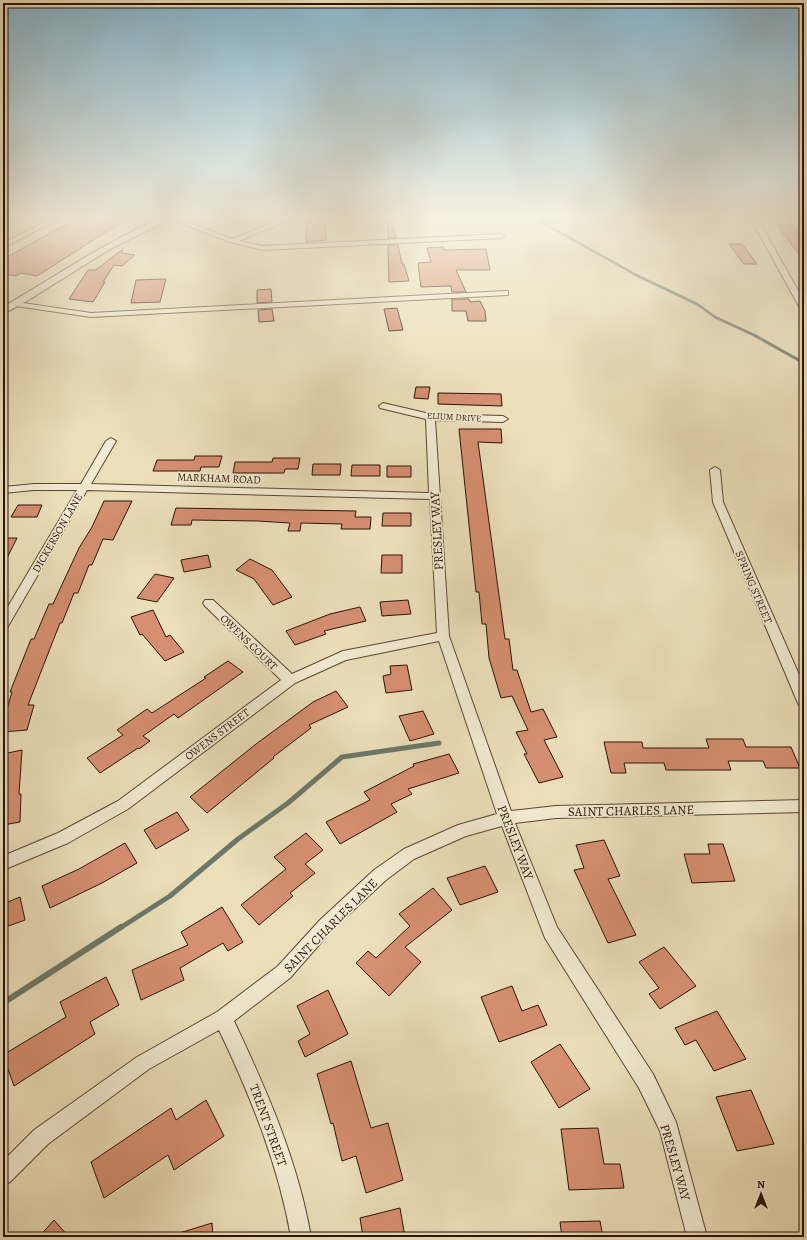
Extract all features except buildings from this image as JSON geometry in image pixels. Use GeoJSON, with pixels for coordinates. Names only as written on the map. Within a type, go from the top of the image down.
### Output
{"type":"FeatureCollection","features":[{"type":"Feature","properties":{"kind":"street"},"geometry":{"type":"LineString","coordinates":[[3,311],[66,274]]}},
{"type":"Feature","properties":{"kind":"street"},"geometry":{"type":"LineString","coordinates":[[785,274],[804,308]]}},
{"type":"Feature","properties":{"kind":"street"},"geometry":{"type":"LineString","coordinates":[[16,304],[72,313],[91,314],[505,293]]}},
{"type":"Feature","properties":{"kind":"street","name":"ELIUM DRIVE"},"geometry":{"type":"LineString","coordinates":[[383,406],[430,417],[503,418]]}},
{"type":"Feature","properties":{"kind":"street","name":"PRESLEY WAY"},"geometry":{"type":"LineString","coordinates":[[430,417],[443,636],[506,818],[551,932],[646,1081],[669,1129],[697,1237]]}},
{"type":"Feature","properties":{"kind":"street","name":"DICKERSON LANE"},"geometry":{"type":"LineString","coordinates":[[3,625],[111,441]]}},
{"type":"Feature","properties":{"kind":"street","name":"SPRING STREET"},"geometry":{"type":"LineString","coordinates":[[715,470],[718,502],[804,701]]}},
{"type":"Feature","properties":{"kind":"street","name":"MARKHAM ROAD"},"geometry":{"type":"LineString","coordinates":[[3,490],[84,487],[434,496]]}},
{"type":"Feature","properties":{"kind":"street","name":"OWENS COURT"},"geometry":{"type":"LineString","coordinates":[[209,603],[290,680]]}},
{"type":"Feature","properties":{"kind":"street","name":"OWENS STREET"},"geometry":{"type":"LineString","coordinates":[[3,863],[63,838],[123,805],[290,680],[343,656],[386,646],[443,636]]}},
{"type":"Feature","properties":{"kind":"street","name":"SAINT CHARLES LANE"},"geometry":{"type":"LineString","coordinates":[[3,1175],[41,1137],[143,1063],[223,1018],[284,972],[326,925],[380,875],[409,854],[463,830],[506,818],[556,812],[804,806]]}},
{"type":"Feature","properties":{"kind":"street","name":"TRENT STREET"},"geometry":{"type":"LineString","coordinates":[[223,1018],[257,1090],[278,1149],[299,1222],[300,1237]]}},
{"type":"Feature","properties":{"kind":"waterway"},"geometry":{"type":"LineString","coordinates":[[634,274],[697,304],[715,317],[755,335]]}},
{"type":"Feature","properties":{"kind":"waterway"},"geometry":{"type":"LineString","coordinates":[[755,335],[804,363]]}},
{"type":"Feature","properties":{"kind":"waterway"},"geometry":{"type":"LineString","coordinates":[[120,928],[170,896],[238,839],[288,803],[342,757],[439,743]]}},
{"type":"Feature","properties":{"kind":"waterway"},"geometry":{"type":"LineString","coordinates":[[3,1003],[121,927]]}}]}
